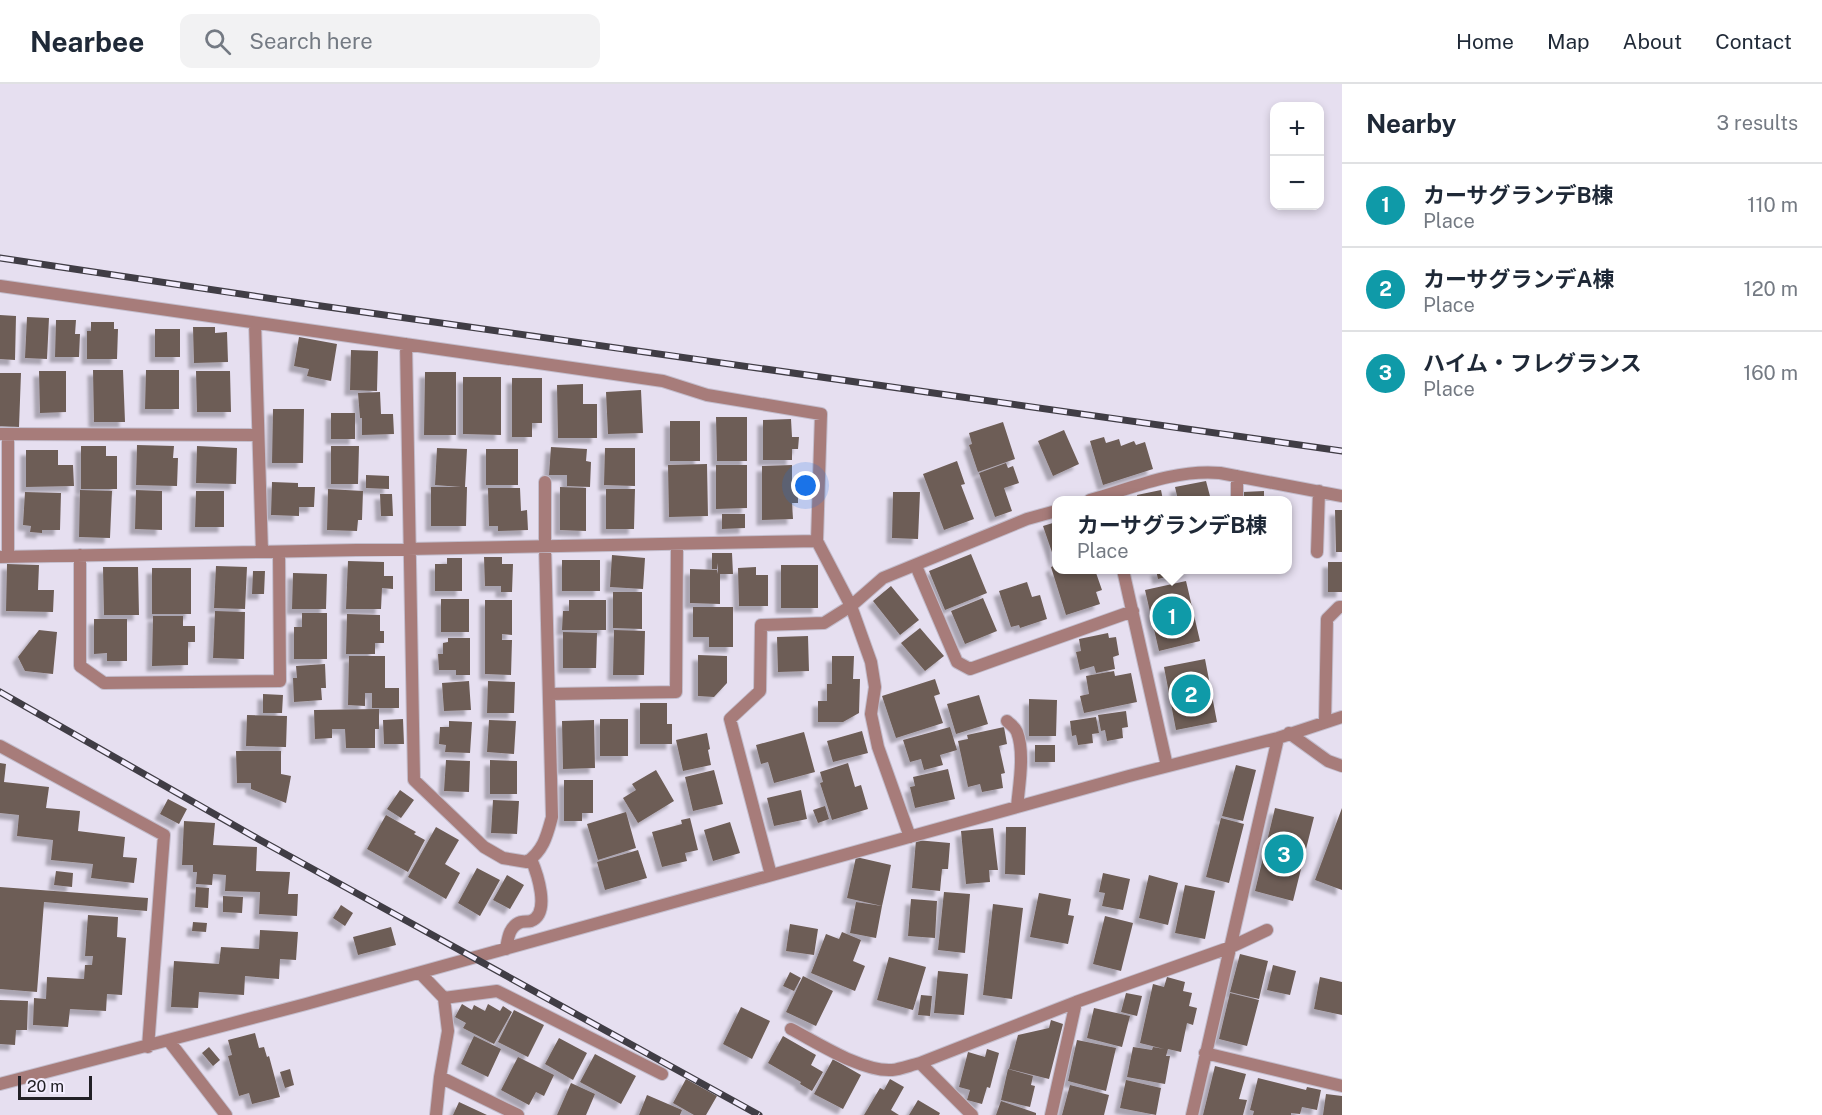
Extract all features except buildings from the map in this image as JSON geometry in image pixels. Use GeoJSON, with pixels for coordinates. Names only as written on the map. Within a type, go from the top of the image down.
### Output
{"type":"FeatureCollection","features":[{"type":"Feature","properties":{"kind":"street"},"geometry":{"type":"LineString","coordinates":[[0,286],[663,381],[707,395],[822,414],[817,541],[851,606],[872,662],[875,687],[871,714],[878,747],[910,837]]}},
{"type":"Feature","properties":{"kind":"street"},"geometry":{"type":"LineString","coordinates":[[255,322],[262,552]]}},
{"type":"Feature","properties":{"kind":"street"},"geometry":{"type":"LineString","coordinates":[[406,344],[414,780],[484,846],[503,858],[527,862],[537,855],[545,842],[552,817],[545,482]]}},
{"type":"Feature","properties":{"kind":"street"},"geometry":{"type":"LineString","coordinates":[[258,435],[4,434],[4,557],[817,541]]}},
{"type":"Feature","properties":{"kind":"street"},"geometry":{"type":"LineString","coordinates":[[1113,496],[1154,480],[1202,471],[1342,496]]}},
{"type":"Feature","properties":{"kind":"street"},"geometry":{"type":"LineString","coordinates":[[1237,476],[1237,496]]}},
{"type":"Feature","properties":{"kind":"street"},"geometry":{"type":"LineString","coordinates":[[1317,552],[1319,491]]}},
{"type":"Feature","properties":{"kind":"street"},"geometry":{"type":"LineString","coordinates":[[771,875],[730,719],[760,691],[760,625],[824,623],[851,606],[883,578],[1027,519],[1052,512]]}},
{"type":"Feature","properties":{"kind":"street"},"geometry":{"type":"LineString","coordinates":[[550,694],[676,692],[677,544]]}},
{"type":"Feature","properties":{"kind":"street"},"geometry":{"type":"LineString","coordinates":[[80,555],[80,666],[104,682],[280,681],[279,552]]}},
{"type":"Feature","properties":{"kind":"street"},"geometry":{"type":"LineString","coordinates":[[916,566],[957,662],[970,669],[1132,611]]}},
{"type":"Feature","properties":{"kind":"street"},"geometry":{"type":"LineString","coordinates":[[1125,574],[1167,766]]}},
{"type":"Feature","properties":{"kind":"street"},"geometry":{"type":"LineString","coordinates":[[1325,722],[1327,619],[1339,607],[1342,607]]}},
{"type":"Feature","properties":{"kind":"street"},"geometry":{"type":"LineString","coordinates":[[0,1084],[148,1047],[420,973],[1342,717]]}},
{"type":"Feature","properties":{"kind":"street"},"geometry":{"type":"LineString","coordinates":[[1007,721],[1016,729],[1019,742],[1021,770],[1017,807]]}},
{"type":"Feature","properties":{"kind":"street"},"geometry":{"type":"LineString","coordinates":[[1283,735],[1328,761],[1342,766]]}},
{"type":"Feature","properties":{"kind":"street"},"geometry":{"type":"LineString","coordinates":[[1192,1115],[1283,735]]}},
{"type":"Feature","properties":{"kind":"street"},"geometry":{"type":"LineString","coordinates":[[0,746],[164,835],[148,1047]]}},
{"type":"Feature","properties":{"kind":"street"},"geometry":{"type":"LineString","coordinates":[[506,949],[508,933],[515,925],[532,921],[540,908],[541,894],[537,873],[531,859]]}},
{"type":"Feature","properties":{"kind":"street"},"geometry":{"type":"LineString","coordinates":[[791,1029],[858,1063],[875,1069],[893,1070],[920,1063],[1076,1002],[1232,947],[1267,930]]}},
{"type":"Feature","properties":{"kind":"street"},"geometry":{"type":"LineString","coordinates":[[420,973],[444,998],[448,1031],[436,1115]]}},
{"type":"Feature","properties":{"kind":"street"},"geometry":{"type":"LineString","coordinates":[[444,998],[497,991],[662,1074]]}},
{"type":"Feature","properties":{"kind":"street"},"geometry":{"type":"LineString","coordinates":[[1051,1115],[1076,1002]]}},
{"type":"Feature","properties":{"kind":"street"},"geometry":{"type":"LineString","coordinates":[[169,1041],[226,1115]]}},
{"type":"Feature","properties":{"kind":"street"},"geometry":{"type":"LineString","coordinates":[[1206,1053],[1342,1086]]}},
{"type":"Feature","properties":{"kind":"street"},"geometry":{"type":"LineString","coordinates":[[920,1063],[972,1115]]}},
{"type":"Feature","properties":{"kind":"street"},"geometry":{"type":"LineString","coordinates":[[440,1077],[518,1115]]}},
{"type":"Feature","properties":{"kind":"railway"},"geometry":{"type":"LineString","coordinates":[[0,258],[314,305],[1342,451]]}},
{"type":"Feature","properties":{"kind":"railway"},"geometry":{"type":"LineString","coordinates":[[0,692],[260,840],[759,1115]]}},
{"type":"Feature","properties":{"kind":"place","name":"カーサグランデB棟"},"geometry":{"type":"Point","coordinates":[1172,616]}},
{"type":"Feature","properties":{"kind":"place","name":"カーサグランデA棟"},"geometry":{"type":"Point","coordinates":[1191,694]}},
{"type":"Feature","properties":{"kind":"place","name":"ハイム・フレグランス"},"geometry":{"type":"Point","coordinates":[1284,854]}}]}
